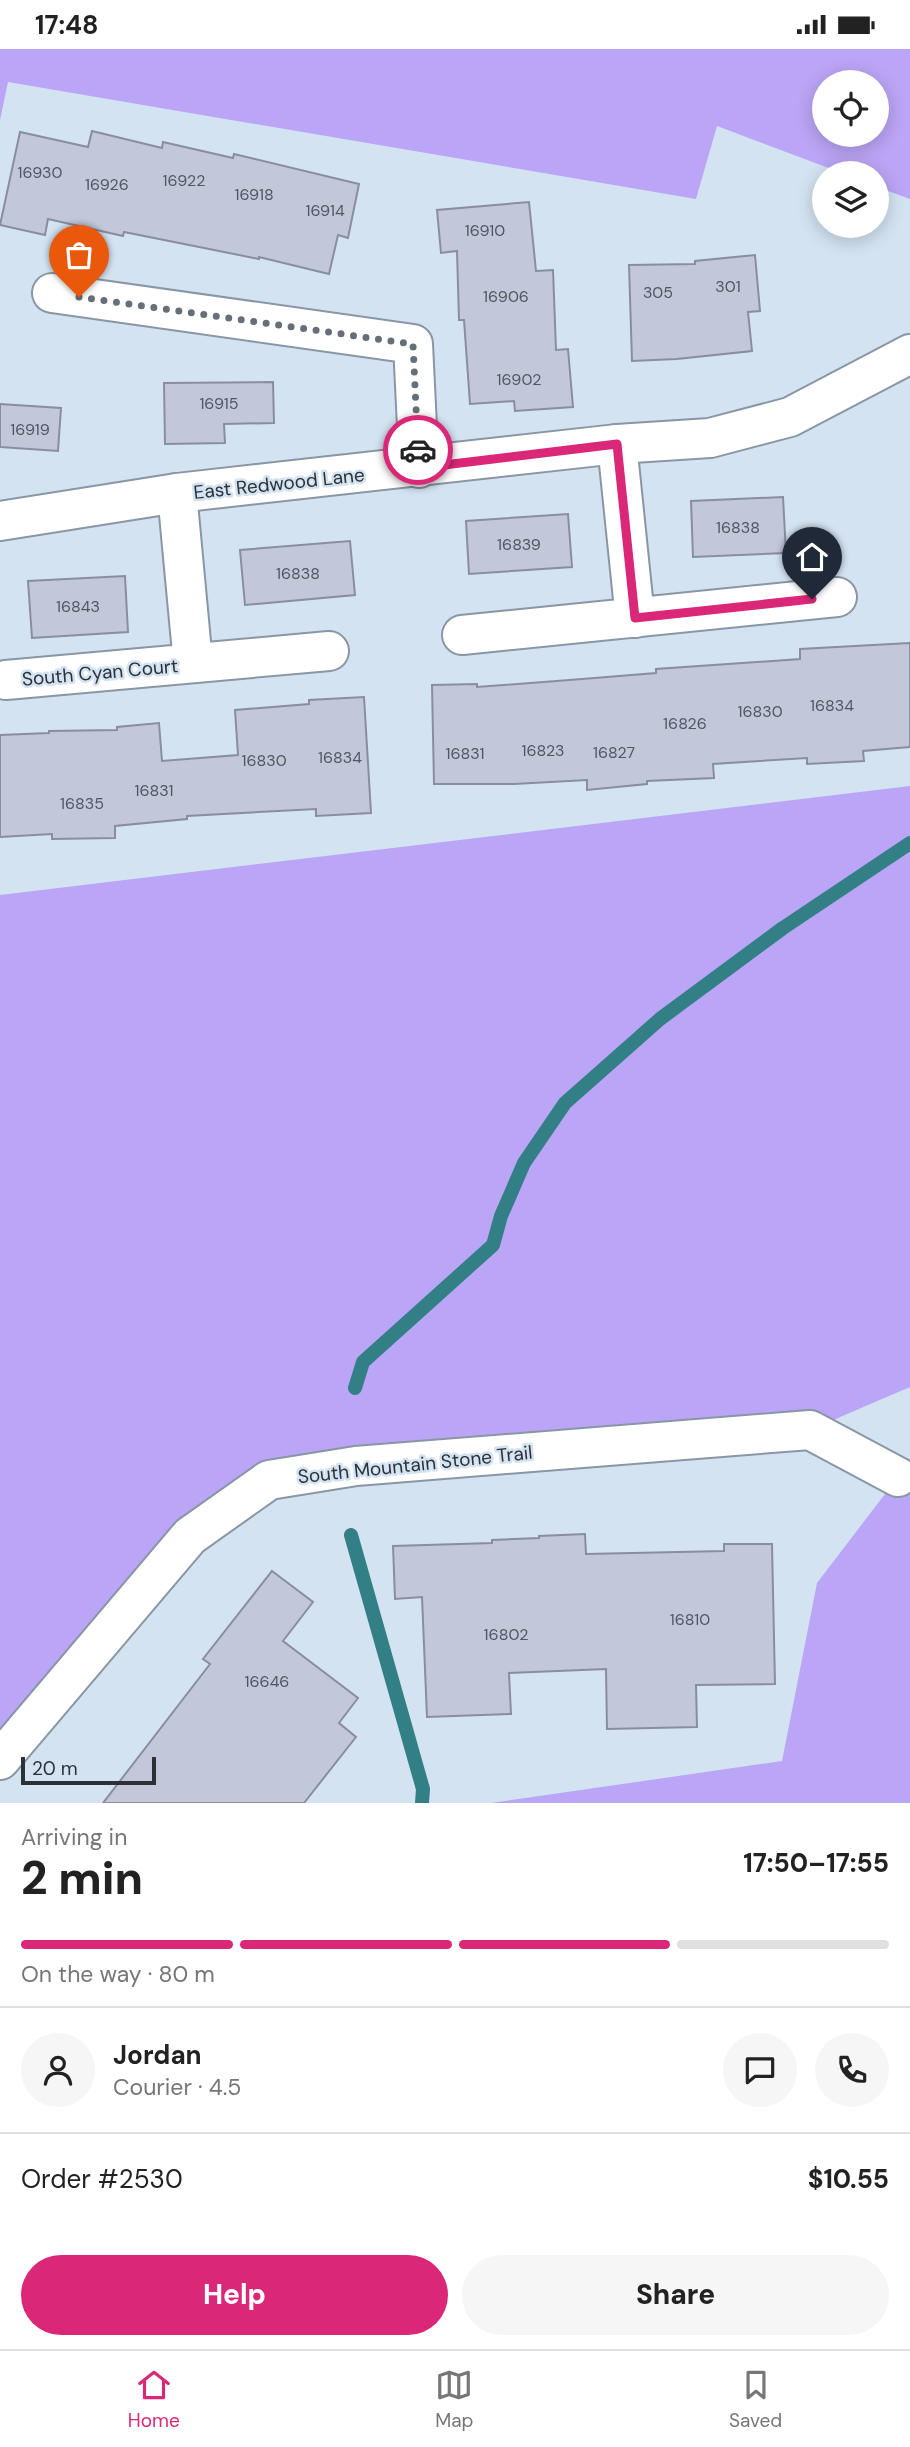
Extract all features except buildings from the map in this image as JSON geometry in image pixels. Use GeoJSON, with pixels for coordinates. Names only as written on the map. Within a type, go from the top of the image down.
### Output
{"type":"FeatureCollection","features":[{"type":"Feature","properties":{"kind":"street"},"geometry":{"type":"LineString","coordinates":[[52,293],[413,344],[419,468]]}},
{"type":"Feature","properties":{"kind":"street","name":"East Redwood Lane"},"geometry":{"type":"LineString","coordinates":[[3,523],[177,493],[617,444],[710,438],[790,417],[910,354]]}},
{"type":"Feature","properties":{"kind":"street"},"geometry":{"type":"LineString","coordinates":[[617,444],[635,618]]}},
{"type":"Feature","properties":{"kind":"street","name":"South Cyan Court"},"geometry":{"type":"LineString","coordinates":[[177,493],[194,663]]}},
{"type":"Feature","properties":{"kind":"street"},"geometry":{"type":"LineString","coordinates":[[462,635],[837,597]]}},
{"type":"Feature","properties":{"kind":"street","name":"South Cyan Court"},"geometry":{"type":"LineString","coordinates":[[6,680],[329,651]]}},
{"type":"Feature","properties":{"kind":"street","name":"South Mountain Stone Trail"},"geometry":{"type":"LineString","coordinates":[[0,1760],[190,1536],[269,1480],[356,1466],[810,1430],[898,1477]]}},
{"type":"Feature","properties":{"kind":"shaded area"},"geometry":{"type":"Polygon","coordinates":[[[0,49],[910,49],[910,199],[889,191],[889,161],[812,162],[717,126],[696,199],[8,82],[0,120],[0,49]]]}},
{"type":"Feature","properties":{"kind":"shaded area"},"geometry":{"type":"Polygon","coordinates":[[[910,786],[910,1387],[810,1430],[269,1480],[0,1760],[0,895],[910,786]]]}},
{"type":"Feature","properties":{"kind":"shaded area"},"geometry":{"type":"Polygon","coordinates":[[[898,1477],[910,1487],[910,1803],[491,1803],[782,1761],[817,1583],[898,1477]]]}},
{"type":"Feature","properties":{"kind":"waterway"},"geometry":{"type":"LineString","coordinates":[[355,1388],[363,1362],[493,1245],[501,1216],[524,1163],[565,1103],[660,1019],[783,928],[910,843]]}},
{"type":"Feature","properties":{"kind":"waterway"},"geometry":{"type":"LineString","coordinates":[[351,1535],[423,1789],[422,1803]]}},
{"type":"Feature","properties":{"kind":"way so far"},"geometry":{"type":"LineString","coordinates":[[79,297],[413,344],[418,450]]}},
{"type":"Feature","properties":{"kind":"route"},"geometry":{"type":"LineString","coordinates":[[418,450],[419,468],[617,444],[635,618],[812,599]]}}]}
